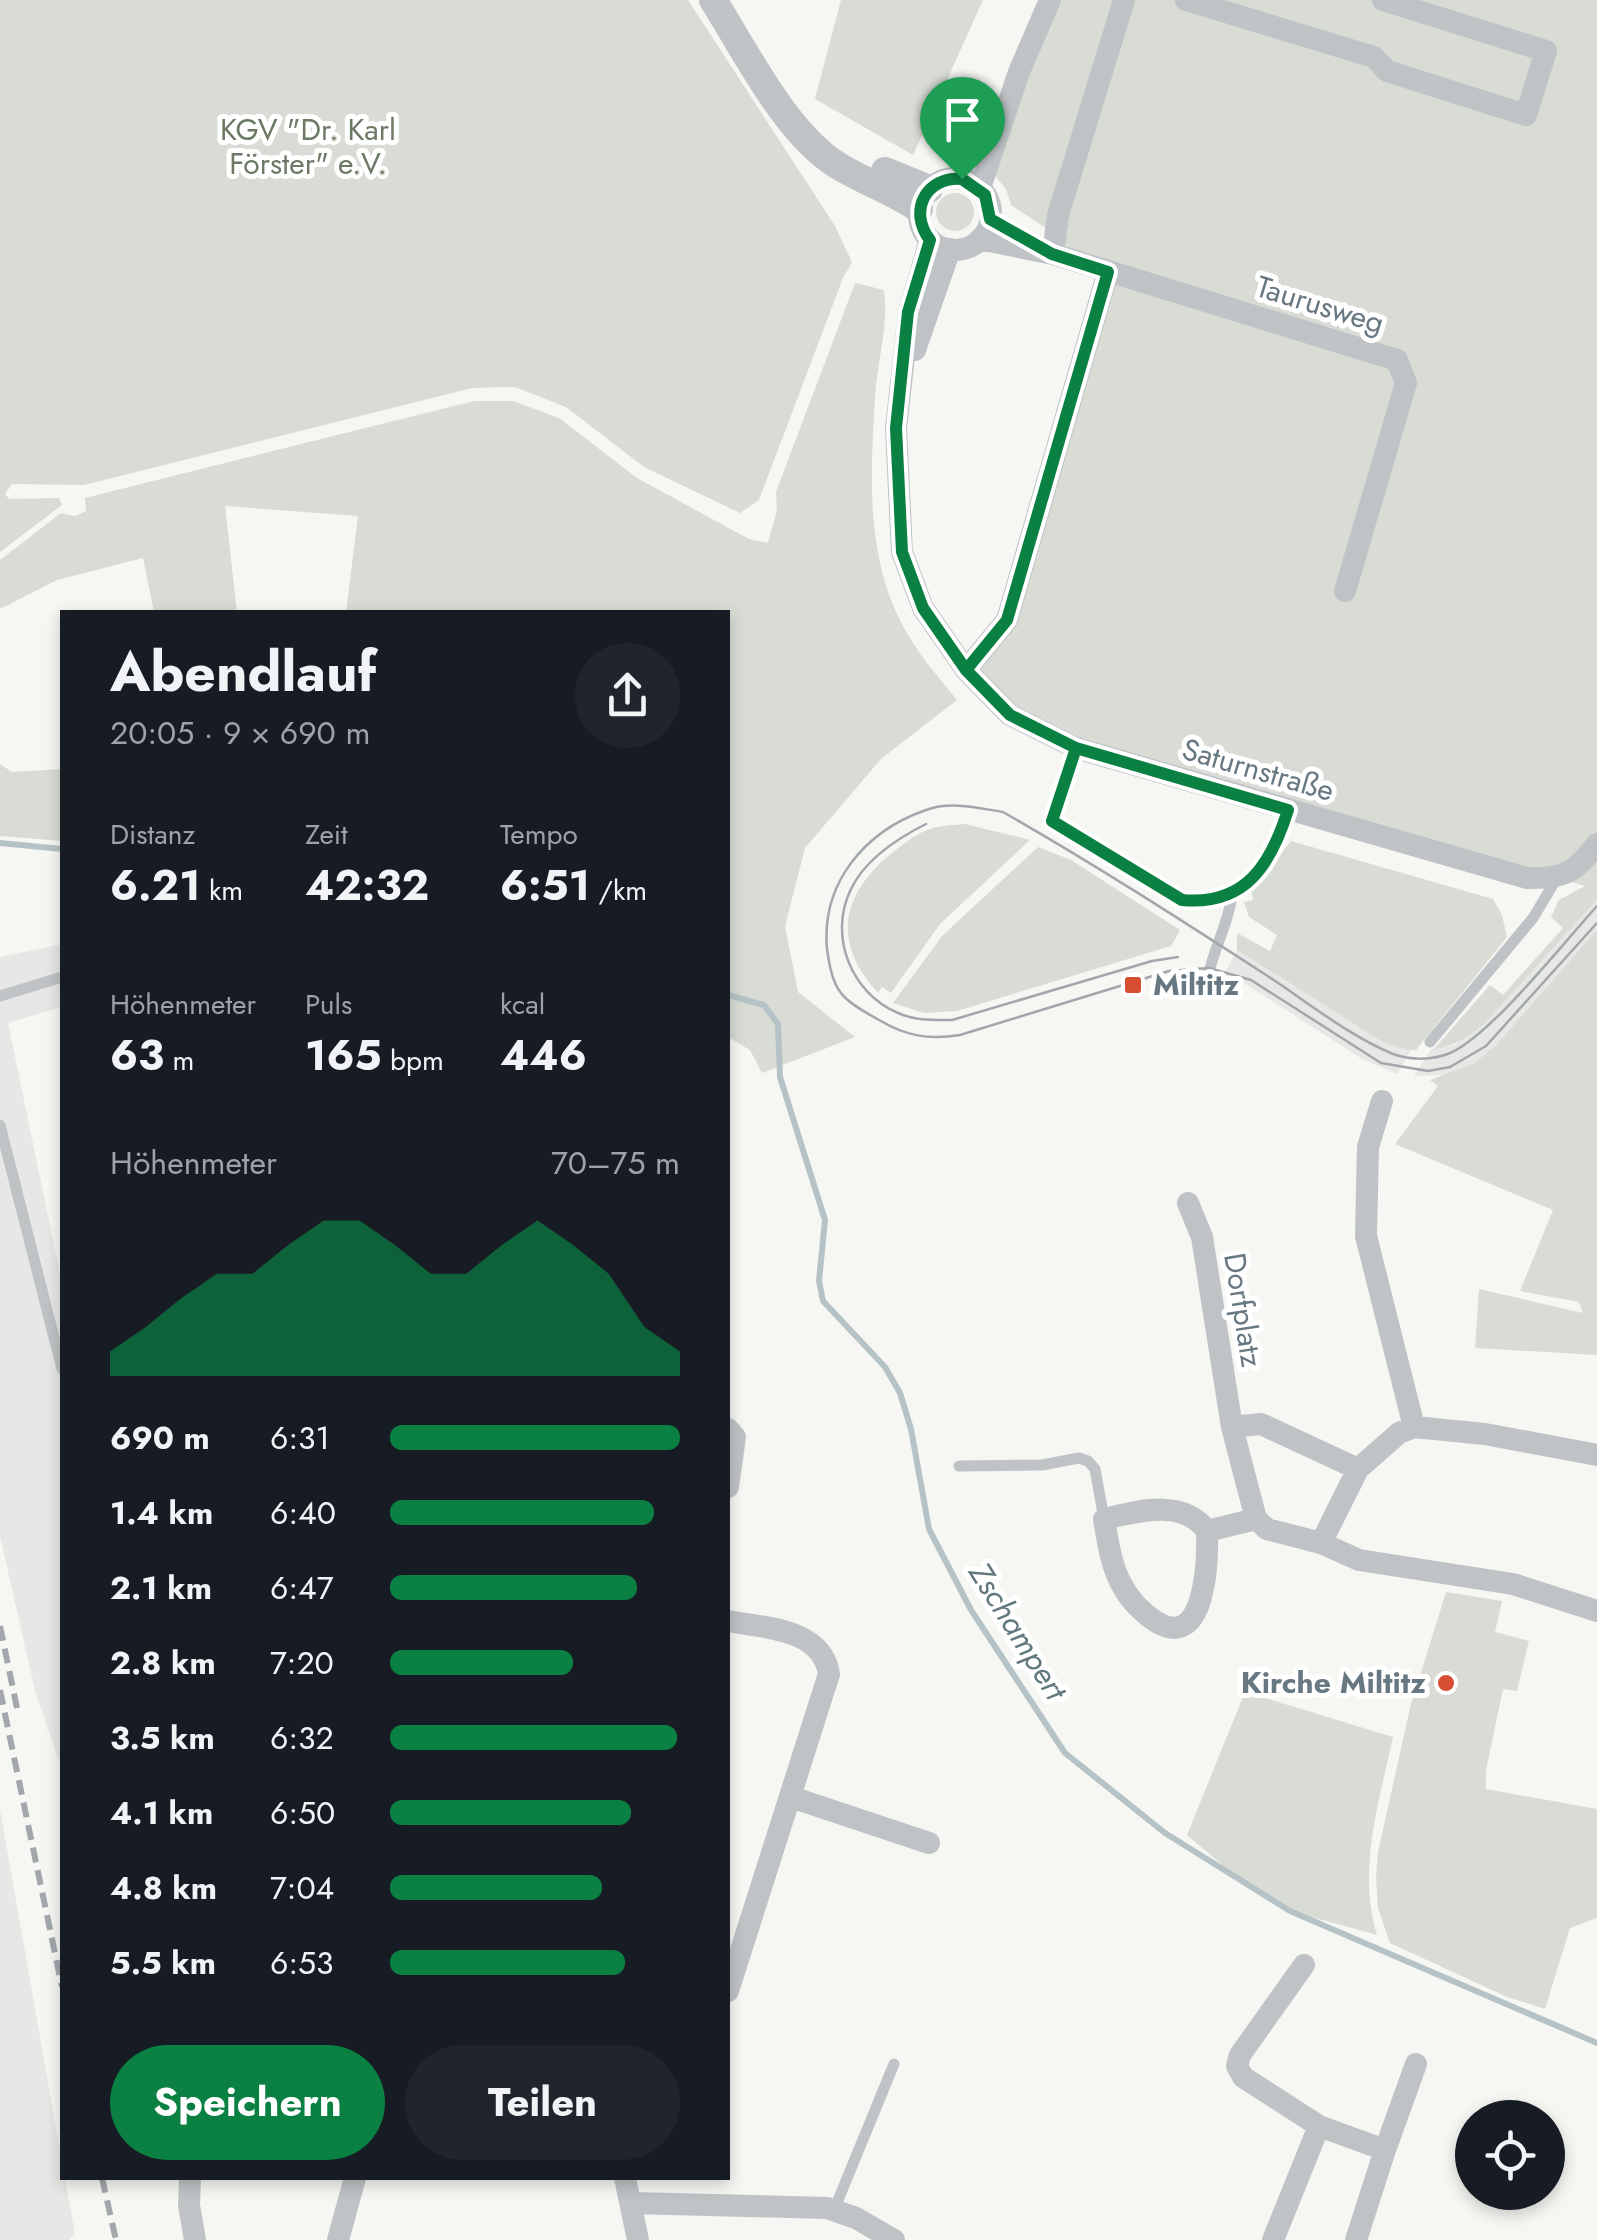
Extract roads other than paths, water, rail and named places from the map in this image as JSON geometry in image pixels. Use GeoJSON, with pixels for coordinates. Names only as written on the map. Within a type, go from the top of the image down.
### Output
{"type":"FeatureCollection","features":[{"type":"Feature","properties":{"kind":"street"},"geometry":{"type":"LineString","coordinates":[[714,0],[782,108],[845,152],[924,199]]}},
{"type":"Feature","properties":{"kind":"street"},"geometry":{"type":"LineString","coordinates":[[971,184],[1050,0]]}},
{"type":"Feature","properties":{"kind":"street"},"geometry":{"type":"LineString","coordinates":[[1052,254],[1058,215],[1124,0]]}},
{"type":"Feature","properties":{"kind":"street"},"geometry":{"type":"LineString","coordinates":[[1186,0],[1374,57],[1387,71],[1526,115],[1546,51],[1383,0]]}},
{"type":"Feature","properties":{"kind":"street"},"geometry":{"type":"LineString","coordinates":[[944,180],[971,184],[989,203],[985,229],[966,248],[940,245],[920,224],[924,199],[944,180]]}},
{"type":"Feature","properties":{"kind":"street","name":"Taurusweg"},"geometry":{"type":"LineString","coordinates":[[985,229],[1108,272],[1397,360],[1406,384],[1344,592]]}},
{"type":"Feature","properties":{"kind":"street","name":"Saturnstraße"},"geometry":{"type":"LineString","coordinates":[[940,245],[896,428],[902,552],[923,608],[966,670],[1010,715],[1076,748],[1527,878],[1557,878]]}},
{"type":"Feature","properties":{"kind":"street"},"geometry":{"type":"LineString","coordinates":[[966,670],[1007,620],[1108,272]]}},
{"type":"Feature","properties":{"kind":"street"},"geometry":{"type":"LineString","coordinates":[[1557,878],[1583,861],[1597,844]]}},
{"type":"Feature","properties":{"kind":"street"},"geometry":{"type":"LineString","coordinates":[[1382,1101],[1368,1147],[1366,1236],[1414,1427]]}},
{"type":"Feature","properties":{"kind":"street","name":"Dorfplatz"},"geometry":{"type":"LineString","coordinates":[[1188,1203],[1202,1237],[1232,1428],[1256,1519]]}},
{"type":"Feature","properties":{"kind":"street"},"geometry":{"type":"LineString","coordinates":[[1232,1428],[1261,1424],[1358,1469]]}},
{"type":"Feature","properties":{"kind":"street"},"geometry":{"type":"LineString","coordinates":[[1320,1543],[1358,1469],[1400,1433],[1414,1427],[1485,1434],[1597,1455]]}},
{"type":"Feature","properties":{"kind":"street"},"geometry":{"type":"LineString","coordinates":[[730,1432],[735,1438],[730,1474]]}},
{"type":"Feature","properties":{"kind":"street"},"geometry":{"type":"LineString","coordinates":[[1152,1510],[1181,1511],[1199,1521],[1207,1531],[1205,1578],[1198,1607],[1189,1624],[1180,1630],[1167,1628],[1149,1618],[1123,1588],[1113,1565],[1104,1519],[1152,1510]]}},
{"type":"Feature","properties":{"kind":"street"},"geometry":{"type":"LineString","coordinates":[[1207,1531],[1256,1519],[1267,1528],[1320,1543],[1359,1560],[1513,1584],[1597,1611]]}},
{"type":"Feature","properties":{"kind":"street"},"geometry":{"type":"LineString","coordinates":[[730,1620],[796,1634],[817,1649],[828,1666],[828,1687],[730,1985]]}},
{"type":"Feature","properties":{"kind":"street"},"geometry":{"type":"LineString","coordinates":[[791,1797],[928,1843]]}},
{"type":"Feature","properties":{"kind":"street"},"geometry":{"type":"LineString","coordinates":[[1304,1965],[1240,2055],[1237,2066],[1244,2078],[1319,2126],[1385,2150]]}},
{"type":"Feature","properties":{"kind":"street"},"geometry":{"type":"LineString","coordinates":[[1356,2240],[1416,2064]]}},
{"type":"Feature","properties":{"kind":"street"},"geometry":{"type":"LineString","coordinates":[[1273,2240],[1319,2126]]}},
{"type":"Feature","properties":{"kind":"street"},"geometry":{"type":"LineString","coordinates":[[190,2180],[194,2240]]}},
{"type":"Feature","properties":{"kind":"street"},"geometry":{"type":"LineString","coordinates":[[338,2240],[355,2180]]}},
{"type":"Feature","properties":{"kind":"street"},"geometry":{"type":"LineString","coordinates":[[626,2180],[638,2240]]}},
{"type":"Feature","properties":{"kind":"street"},"geometry":{"type":"LineString","coordinates":[[633,2204],[768,2209],[810,2206],[834,2210],[894,2240]]}},
{"type":"Feature","properties":{"kind":"lane"},"geometry":{"type":"LineString","coordinates":[[1076,748],[1052,821],[1182,900],[1200,902],[1232,895],[1247,886],[1274,850],[1288,810]]}},
{"type":"Feature","properties":{"kind":"lane"},"geometry":{"type":"LineString","coordinates":[[1430,1042],[1533,918],[1557,878]]}},
{"type":"Feature","properties":{"kind":"lane"},"geometry":{"type":"LineString","coordinates":[[1207,982],[1212,957],[1229,920],[1232,895]]}},
{"type":"Feature","properties":{"kind":"lane"},"geometry":{"type":"LineString","coordinates":[[0,996],[60,978]]}},
{"type":"Feature","properties":{"kind":"lane"},"geometry":{"type":"LineString","coordinates":[[0,1126],[60,1361]]}},
{"type":"Feature","properties":{"kind":"lane"},"geometry":{"type":"LineString","coordinates":[[959,1466],[1042,1465],[1078,1458],[1095,1469],[1104,1519]]}},
{"type":"Feature","properties":{"kind":"lane"},"geometry":{"type":"LineString","coordinates":[[834,2210],[894,2064]]}},
{"type":"Feature","properties":{"kind":"waterway","name":"Zschampert"},"geometry":{"type":"LineString","coordinates":[[0,843],[60,849]]}},
{"type":"Feature","properties":{"kind":"waterway","name":"Zschampert"},"geometry":{"type":"LineString","coordinates":[[730,996],[764,1005],[778,1024],[780,1077],[825,1220],[819,1281],[823,1301],[885,1367],[900,1393],[911,1429],[929,1529],[971,1610],[1065,1753],[1165,1833],[1290,1911],[1597,2043]]}},
{"type":"Feature","properties":{"kind":"tram line"},"geometry":{"type":"LineString","coordinates":[[1597,906],[1481,1032],[1462,1047],[1426,1058],[1393,1054],[1359,1037],[1167,911],[1003,812],[964,806],[935,807],[884,831],[851,863],[840,882],[831,902],[827,949],[833,978],[844,997],[908,1033],[960,1035],[1169,971],[1209,968],[1251,980],[1381,1063],[1428,1071],[1450,1067],[1486,1046],[1597,923]]}},
{"type":"Feature","properties":{"kind":"tram line"},"geometry":{"type":"LineString","coordinates":[[926,824],[874,859],[857,878],[844,907],[843,944],[856,977],[868,992],[898,1013],[918,1019],[952,1020],[1152,961],[1178,957]]}},
{"type":"Feature","properties":{"kind":"railway"},"geometry":{"type":"LineString","coordinates":[[0,1626],[17,1708]]}},
{"type":"Feature","properties":{"kind":"railway"},"geometry":{"type":"LineString","coordinates":[[0,1690],[60,1977]]}},
{"type":"Feature","properties":{"kind":"railway"},"geometry":{"type":"LineString","coordinates":[[102,2180],[116,2240]]}},
{"type":"Feature","properties":{"kind":"place","name":"Miltitz"},"geometry":{"type":"Point","coordinates":[1133,985]}},
{"type":"Feature","properties":{"kind":"place","name":"Kirche Miltitz"},"geometry":{"type":"Point","coordinates":[1446,1683]}},
{"type":"Feature","properties":{"kind":"park label","name":"KGV \"Dr. Karl Förster\" e.V."},"geometry":{"type":"Point","coordinates":[308,147]}}]}
